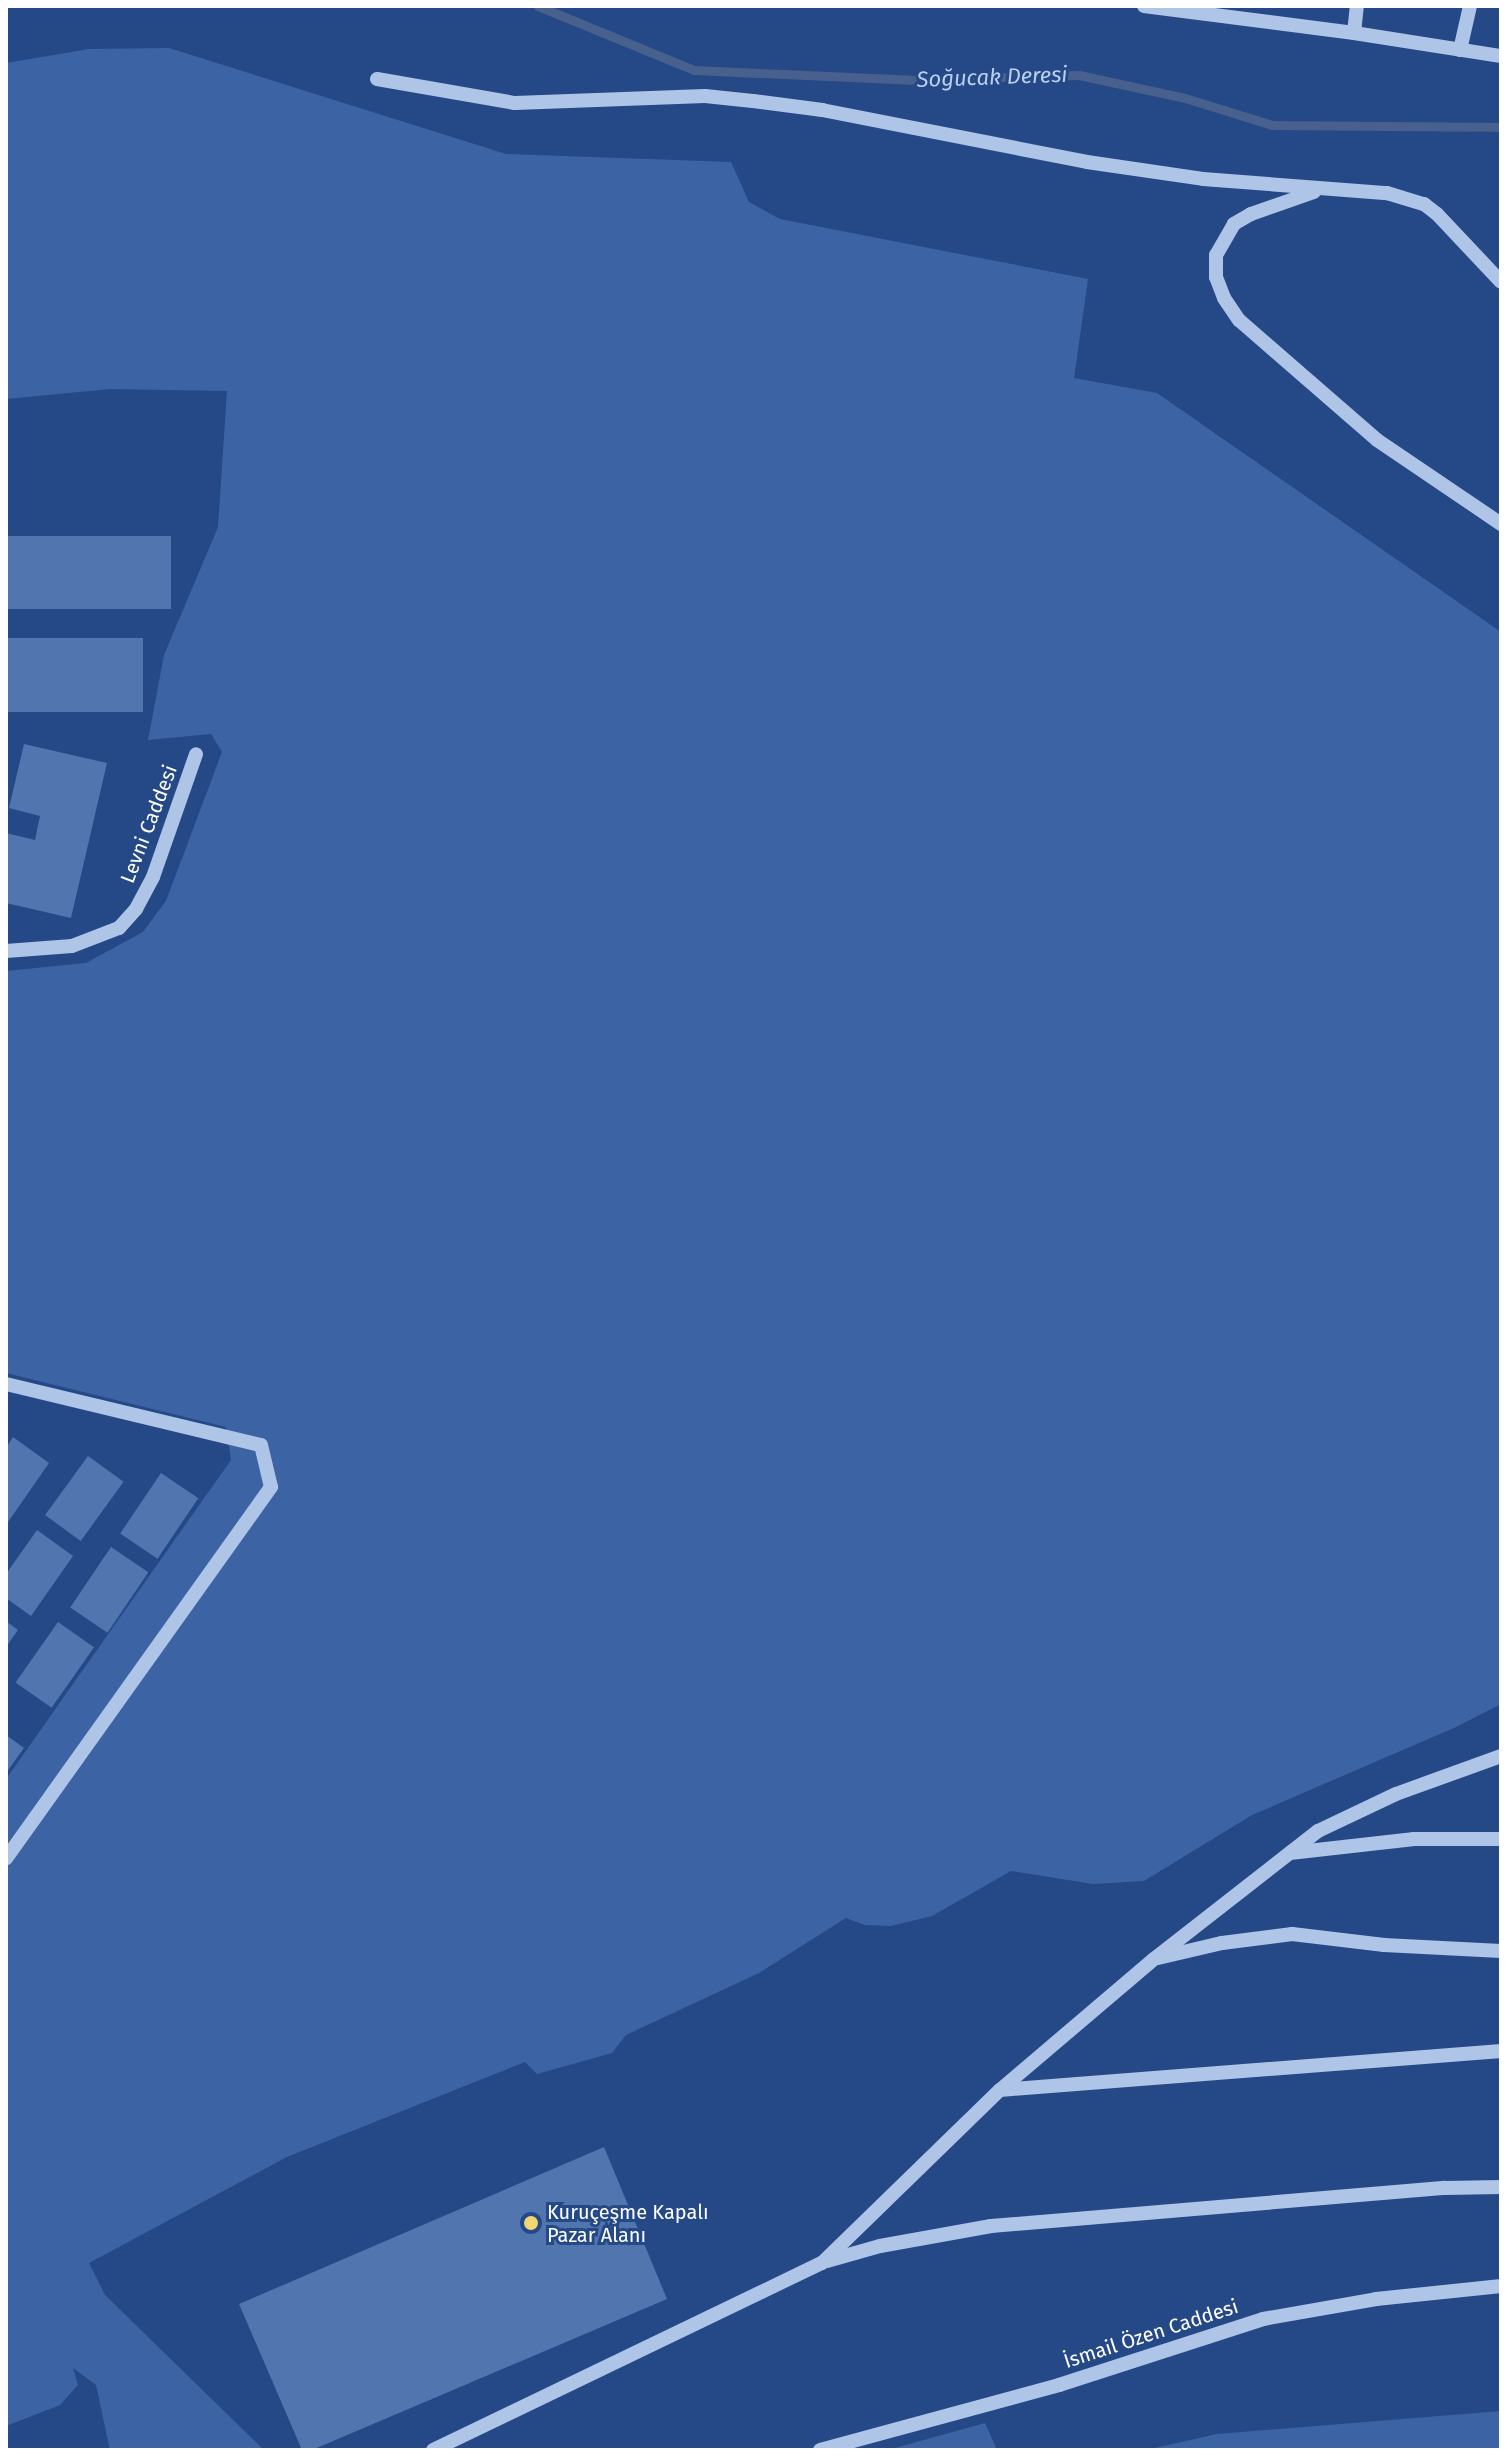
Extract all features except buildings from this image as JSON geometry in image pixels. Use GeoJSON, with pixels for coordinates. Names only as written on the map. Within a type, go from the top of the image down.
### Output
{"type":"FeatureCollection","features":[{"type":"Feature","properties":{"kind":"street"},"geometry":{"type":"LineString","coordinates":[[1144,6],[1226,10],[1501,56]]}},
{"type":"Feature","properties":{"kind":"street"},"geometry":{"type":"LineString","coordinates":[[1354,33],[1357,6]]}},
{"type":"Feature","properties":{"kind":"street"},"geometry":{"type":"LineString","coordinates":[[1460,50],[1470,6]]}},
{"type":"Feature","properties":{"kind":"street"},"geometry":{"type":"LineString","coordinates":[[377,79],[515,103],[705,96],[753,101],[822,110],[1087,162],[1318,190],[1387,193],[1424,204],[1459,234],[1501,282]]}},
{"type":"Feature","properties":{"kind":"street"},"geometry":{"type":"LineString","coordinates":[[1318,190],[1251,214],[1234,224],[1216,255],[1216,277],[1224,298],[1239,320],[1377,440],[1501,524]]}},
{"type":"Feature","properties":{"kind":"street","name":"Levni Caddesi"},"geometry":{"type":"LineString","coordinates":[[6,951],[72,946],[119,928],[136,909],[153,877],[196,754]]}},
{"type":"Feature","properties":{"kind":"street"},"geometry":{"type":"LineString","coordinates":[[6,1384],[261,1445],[271,1487],[6,1858]]}},
{"type":"Feature","properties":{"kind":"street"},"geometry":{"type":"LineString","coordinates":[[822,2263],[1000,2090],[1154,1959],[1289,1854],[1349,1814],[1501,1756]]}},
{"type":"Feature","properties":{"kind":"street"},"geometry":{"type":"LineString","coordinates":[[1289,1854],[1414,1839],[1501,1839]]}},
{"type":"Feature","properties":{"kind":"street"},"geometry":{"type":"LineString","coordinates":[[1154,1959],[1222,1943],[1292,1934],[1384,1945],[1501,1951]]}},
{"type":"Feature","properties":{"kind":"street"},"geometry":{"type":"LineString","coordinates":[[1000,2090],[1501,2051]]}},
{"type":"Feature","properties":{"kind":"street"},"geometry":{"type":"LineString","coordinates":[[433,2450],[822,2263],[880,2246],[991,2226],[1445,2188],[1501,2187]]}},
{"type":"Feature","properties":{"kind":"street","name":"İsmail Özen Caddesi"},"geometry":{"type":"LineString","coordinates":[[820,2450],[1059,2385],[1263,2319],[1376,2299],[1501,2286]]}},
{"type":"Feature","properties":{"kind":"shaded area"},"geometry":{"type":"Polygon","coordinates":[[[169,48],[506,154],[731,162],[749,202],[780,219],[1088,279],[1074,378],[1157,393],[1501,632],[1501,1704],[1454,1728],[1252,1815],[1144,1881],[1093,1884],[1011,1871],[932,1916],[891,1926],[865,1925],[846,1918],[759,1973],[626,2035],[612,2053],[537,2074],[525,2062],[287,2157],[89,2263],[105,2295],[264,2450],[110,2450],[96,2385],[73,2368],[78,2385],[60,2405],[6,2426],[6,1779],[231,1460],[226,1427],[6,1373],[6,971],[86,963],[143,932],[166,901],[222,752],[211,734],[148,740],[164,655],[218,527],[227,391],[110,389],[6,399],[6,63],[89,49],[169,48]]]}},
{"type":"Feature","properties":{"kind":"shaded area"},"geometry":{"type":"Polygon","coordinates":[[[1501,2411],[1501,2450],[1146,2450],[1217,2434],[1501,2411]]]}},
{"type":"Feature","properties":{"kind":"shaded area"},"geometry":{"type":"Polygon","coordinates":[[[985,2423],[997,2450],[888,2450],[985,2423]]]}},
{"type":"Feature","properties":{"kind":"waterway","name":"Soğucak Deresi"},"geometry":{"type":"LineString","coordinates":[[538,6],[694,70],[911,80],[1079,75],[1185,98],[1272,125],[1501,127]]}},
{"type":"Feature","properties":{"kind":"place","name":"Kuruçeşme Kapalı Pazar Alanı"},"geometry":{"type":"Point","coordinates":[531,2223]}}]}
